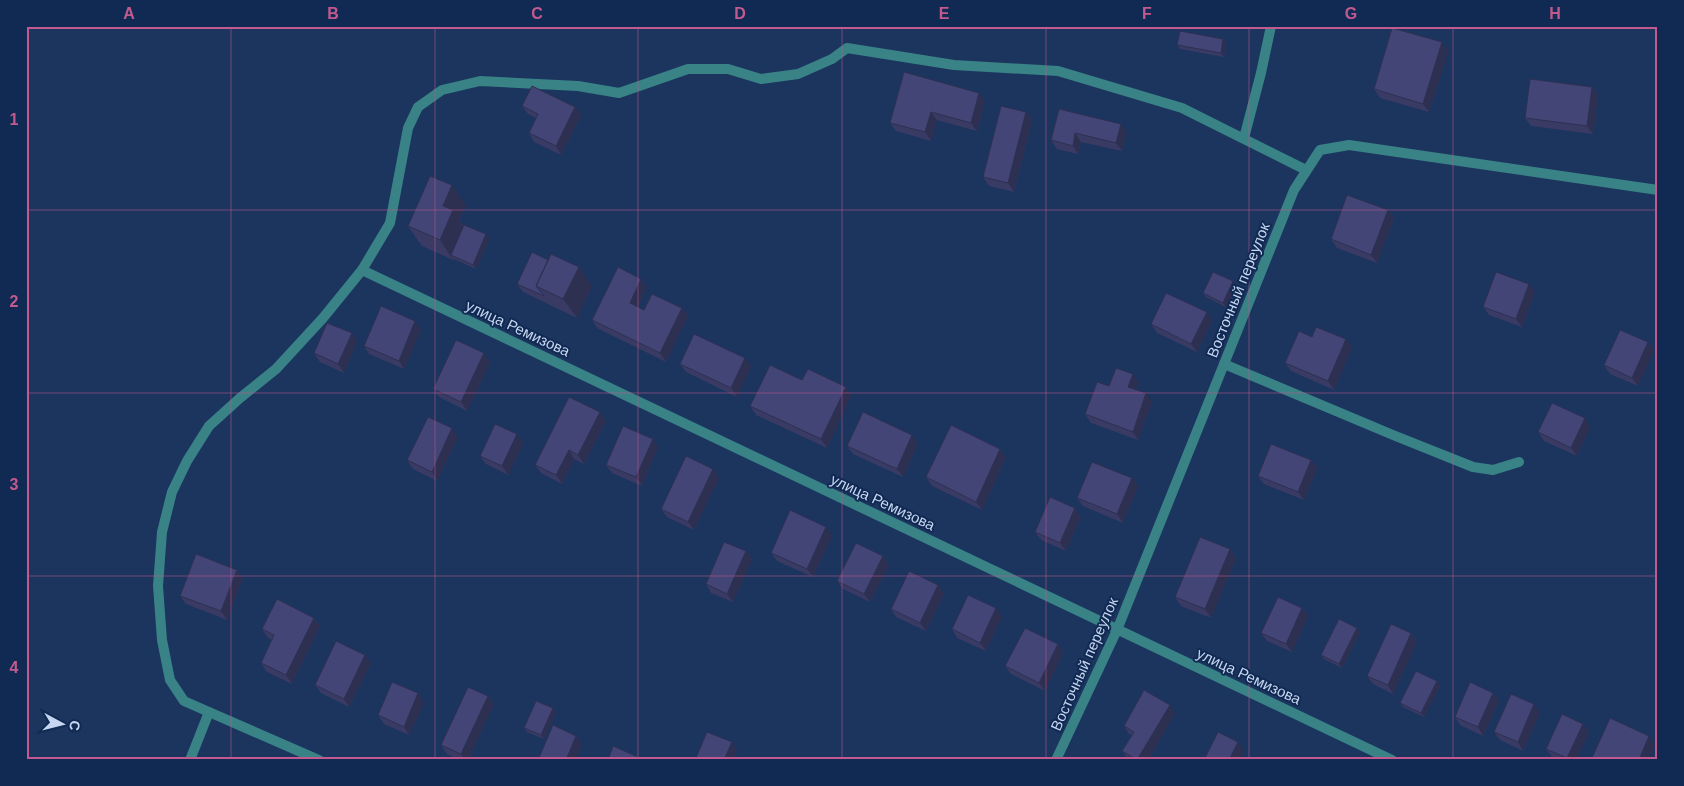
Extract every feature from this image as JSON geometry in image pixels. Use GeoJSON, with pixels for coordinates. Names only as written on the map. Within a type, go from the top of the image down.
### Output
{"type":"FeatureCollection","features":[{"type":"Feature","properties":{"kind":"street"},"geometry":{"type":"LineString","coordinates":[[1244,138],[1271,26]]}},
{"type":"Feature","properties":{"kind":"street"},"geometry":{"type":"LineString","coordinates":[[319,760],[184,700],[170,680],[162,640],[158,586],[162,532],[172,492],[187,462],[209,426],[276,369],[323,318],[362,270],[390,223],[408,128],[418,107],[442,90],[480,81],[578,86],[619,93],[688,69],[728,69],[762,79],[798,74],[832,59],[846,48],[954,65],[1058,71],[1182,108],[1306,170]]}},
{"type":"Feature","properties":{"kind":"street","name":"Восточный переулок"},"geometry":{"type":"LineString","coordinates":[[1056,760],[1117,630],[1294,190],[1320,150],[1349,145],[1658,190]]}},
{"type":"Feature","properties":{"kind":"street","name":"улица Ремизова"},"geometry":{"type":"LineString","coordinates":[[362,270],[1392,760]]}},
{"type":"Feature","properties":{"kind":"street"},"geometry":{"type":"LineString","coordinates":[[1224,364],[1473,467],[1493,470],[1519,462]]}},
{"type":"Feature","properties":{"kind":"street"},"geometry":{"type":"LineString","coordinates":[[190,760],[209,712]]}},
{"type":"Feature","properties":{"kind":"building"},"geometry":{"type":"Polygon","coordinates":[[[1392,28],[1442,42],[1423,104],[1374,89],[1392,28]]]}},
{"type":"Feature","properties":{"kind":"building"},"geometry":{"type":"Polygon","coordinates":[[[1180,31],[1223,39],[1221,53],[1177,45],[1180,31]]]}},
{"type":"Feature","properties":{"kind":"building"},"geometry":{"type":"Polygon","coordinates":[[[904,72],[979,93],[971,123],[931,112],[925,132],[890,123],[904,72]]]}},
{"type":"Feature","properties":{"kind":"building"},"geometry":{"type":"Polygon","coordinates":[[[1530,79],[1592,87],[1587,126],[1525,118],[1530,79]]]}},
{"type":"Feature","properties":{"kind":"building"},"geometry":{"type":"Polygon","coordinates":[[[532,86],[575,107],[556,146],[529,133],[538,114],[522,106],[532,86]]]}},
{"type":"Feature","properties":{"kind":"building"},"geometry":{"type":"Polygon","coordinates":[[[1001,106],[1026,112],[1008,183],[983,177],[1001,106]]]}},
{"type":"Feature","properties":{"kind":"building"},"geometry":{"type":"Polygon","coordinates":[[[1059,109],[1121,124],[1116,143],[1075,133],[1073,146],[1051,140],[1059,109]]]}},
{"type":"Feature","properties":{"kind":"building"},"geometry":{"type":"Polygon","coordinates":[[[430,176],[452,185],[443,206],[453,210],[440,240],[408,226],[430,176]]]}},
{"type":"Feature","properties":{"kind":"building"},"geometry":{"type":"Polygon","coordinates":[[[1347,195],[1388,210],[1371,255],[1331,239],[1347,195]]]}},
{"type":"Feature","properties":{"kind":"building"},"geometry":{"type":"Polygon","coordinates":[[[464,225],[486,234],[473,265],[451,255],[464,225]]]}},
{"type":"Feature","properties":{"kind":"building"},"geometry":{"type":"Polygon","coordinates":[[[532,252],[548,260],[536,286],[544,296],[517,284],[532,252]]]}},
{"type":"Feature","properties":{"kind":"building"},"geometry":{"type":"Polygon","coordinates":[[[551,254],[579,267],[563,299],[536,286],[551,254]]]}},
{"type":"Feature","properties":{"kind":"building"},"geometry":{"type":"Polygon","coordinates":[[[618,267],[641,279],[630,303],[644,310],[652,294],[682,308],[660,353],[592,320],[618,267]]]}},
{"type":"Feature","properties":{"kind":"building"},"geometry":{"type":"Polygon","coordinates":[[[1213,272],[1233,281],[1223,303],[1203,293],[1213,272]]]}},
{"type":"Feature","properties":{"kind":"building"},"geometry":{"type":"Polygon","coordinates":[[[1496,272],[1529,284],[1516,319],[1483,307],[1496,272]]]}},
{"type":"Feature","properties":{"kind":"building"},"geometry":{"type":"Polygon","coordinates":[[[1166,293],[1207,312],[1191,344],[1151,324],[1166,293]]]}},
{"type":"Feature","properties":{"kind":"building"},"geometry":{"type":"Polygon","coordinates":[[[381,306],[415,321],[399,361],[364,346],[381,306]]]}},
{"type":"Feature","properties":{"kind":"building"},"geometry":{"type":"Polygon","coordinates":[[[327,323],[352,333],[338,364],[314,353],[327,323]]]}},
{"type":"Feature","properties":{"kind":"building"},"geometry":{"type":"Polygon","coordinates":[[[1316,327],[1346,339],[1328,381],[1285,363],[1299,331],[1312,337],[1316,327]]]}},
{"type":"Feature","properties":{"kind":"building"},"geometry":{"type":"Polygon","coordinates":[[[1620,330],[1648,342],[1632,378],[1604,365],[1620,330]]]}},
{"type":"Feature","properties":{"kind":"building"},"geometry":{"type":"Polygon","coordinates":[[[694,334],[745,358],[731,388],[680,364],[694,334]]]}},
{"type":"Feature","properties":{"kind":"building"},"geometry":{"type":"Polygon","coordinates":[[[456,340],[484,353],[461,402],[433,389],[456,340]]]}},
{"type":"Feature","properties":{"kind":"building"},"geometry":{"type":"Polygon","coordinates":[[[770,365],[802,380],[808,369],[846,387],[821,439],[750,406],[770,365]]]}},
{"type":"Feature","properties":{"kind":"building"},"geometry":{"type":"Polygon","coordinates":[[[1116,368],[1133,374],[1128,387],[1146,393],[1133,432],[1085,414],[1097,382],[1109,386],[1116,368]]]}},
{"type":"Feature","properties":{"kind":"building"},"geometry":{"type":"Polygon","coordinates":[[[569,397],[600,412],[578,455],[569,450],[556,475],[535,465],[569,397]]]}},
{"type":"Feature","properties":{"kind":"building"},"geometry":{"type":"Polygon","coordinates":[[[1552,403],[1585,418],[1571,448],[1538,432],[1552,403]]]}},
{"type":"Feature","properties":{"kind":"building"},"geometry":{"type":"Polygon","coordinates":[[[863,412],[912,435],[897,469],[847,446],[863,412]]]}},
{"type":"Feature","properties":{"kind":"building"},"geometry":{"type":"Polygon","coordinates":[[[428,417],[452,428],[432,472],[407,460],[428,417]]]}},
{"type":"Feature","properties":{"kind":"building"},"geometry":{"type":"Polygon","coordinates":[[[495,424],[517,434],[502,466],[480,456],[495,424]]]}},
{"type":"Feature","properties":{"kind":"building"},"geometry":{"type":"Polygon","coordinates":[[[951,425],[1000,449],[976,502],[926,477],[951,425]]]}},
{"type":"Feature","properties":{"kind":"building"},"geometry":{"type":"Polygon","coordinates":[[[623,426],[653,439],[636,477],[606,465],[623,426]]]}},
{"type":"Feature","properties":{"kind":"building"},"geometry":{"type":"Polygon","coordinates":[[[1271,444],[1311,460],[1298,492],[1258,476],[1271,444]]]}},
{"type":"Feature","properties":{"kind":"building"},"geometry":{"type":"Polygon","coordinates":[[[686,456],[713,469],[688,522],[661,509],[686,456]]]}},
{"type":"Feature","properties":{"kind":"building"},"geometry":{"type":"Polygon","coordinates":[[[1092,462],[1132,478],[1117,514],[1077,498],[1092,462]]]}},
{"type":"Feature","properties":{"kind":"building"},"geometry":{"type":"Polygon","coordinates":[[[1050,497],[1075,508],[1060,543],[1035,532],[1050,497]]]}},
{"type":"Feature","properties":{"kind":"building"},"geometry":{"type":"Polygon","coordinates":[[[790,510],[826,527],[807,569],[771,553],[790,510]]]}},
{"type":"Feature","properties":{"kind":"building"},"geometry":{"type":"Polygon","coordinates":[[[1200,537],[1230,549],[1205,609],[1175,597],[1200,537]]]}},
{"type":"Feature","properties":{"kind":"building"},"geometry":{"type":"Polygon","coordinates":[[[724,542],[746,551],[727,594],[706,584],[724,542]]]}},
{"type":"Feature","properties":{"kind":"building"},"geometry":{"type":"Polygon","coordinates":[[[856,543],[883,556],[864,594],[837,581],[856,543]]]}},
{"type":"Feature","properties":{"kind":"building"},"geometry":{"type":"Polygon","coordinates":[[[196,554],[237,570],[221,611],[180,596],[196,554]]]}},
{"type":"Feature","properties":{"kind":"building"},"geometry":{"type":"Polygon","coordinates":[[[909,571],[938,585],[920,623],[891,609],[909,571]]]}},
{"type":"Feature","properties":{"kind":"building"},"geometry":{"type":"Polygon","coordinates":[[[968,595],[996,608],[980,643],[952,629],[968,595]]]}},
{"type":"Feature","properties":{"kind":"building"},"geometry":{"type":"Polygon","coordinates":[[[1278,597],[1302,608],[1286,644],[1261,633],[1278,597]]]}},
{"type":"Feature","properties":{"kind":"building"},"geometry":{"type":"Polygon","coordinates":[[[277,599],[314,618],[286,675],[261,663],[274,635],[262,629],[277,599]]]}},
{"type":"Feature","properties":{"kind":"building"},"geometry":{"type":"Polygon","coordinates":[[[1339,619],[1357,628],[1339,664],[1321,655],[1339,619]]]}},
{"type":"Feature","properties":{"kind":"building"},"geometry":{"type":"Polygon","coordinates":[[[1391,624],[1411,633],[1388,685],[1367,676],[1391,624]]]}},
{"type":"Feature","properties":{"kind":"building"},"geometry":{"type":"Polygon","coordinates":[[[1025,628],[1058,644],[1039,683],[1005,666],[1025,628]]]}},
{"type":"Feature","properties":{"kind":"building"},"geometry":{"type":"Polygon","coordinates":[[[336,641],[365,655],[344,699],[315,685],[336,641]]]}},
{"type":"Feature","properties":{"kind":"building"},"geometry":{"type":"Polygon","coordinates":[[[1416,671],[1437,681],[1421,713],[1400,703],[1416,671]]]}},
{"type":"Feature","properties":{"kind":"building"},"geometry":{"type":"Polygon","coordinates":[[[392,682],[418,693],[404,727],[378,715],[392,682]]]}},
{"type":"Feature","properties":{"kind":"building"},"geometry":{"type":"Polygon","coordinates":[[[1470,682],[1493,693],[1478,727],[1455,717],[1470,682]]]}},
{"type":"Feature","properties":{"kind":"building"},"geometry":{"type":"Polygon","coordinates":[[[468,687],[488,696],[461,754],[441,745],[468,687]]]}},
{"type":"Feature","properties":{"kind":"building"},"geometry":{"type":"Polygon","coordinates":[[[1144,690],[1170,705],[1137,760],[1122,751],[1134,732],[1124,726],[1144,690]]]}},
{"type":"Feature","properties":{"kind":"building"},"geometry":{"type":"Polygon","coordinates":[[[1511,694],[1534,704],[1518,742],[1494,732],[1511,694]]]}},
{"type":"Feature","properties":{"kind":"building"},"geometry":{"type":"Polygon","coordinates":[[[536,701],[553,708],[541,735],[524,728],[536,701]]]}},
{"type":"Feature","properties":{"kind":"building"},"geometry":{"type":"Polygon","coordinates":[[[1562,714],[1583,724],[1567,758],[1546,749],[1562,714]]]}},
{"type":"Feature","properties":{"kind":"building"},"geometry":{"type":"Polygon","coordinates":[[[1610,718],[1649,736],[1639,760],[1591,760],[1610,718]]]}},
{"type":"Feature","properties":{"kind":"building"},"geometry":{"type":"Polygon","coordinates":[[[553,725],[576,736],[566,760],[538,760],[553,725]]]}},
{"type":"Feature","properties":{"kind":"building"},"geometry":{"type":"Polygon","coordinates":[[[707,732],[732,742],[724,760],[695,760],[707,732]]]}},
{"type":"Feature","properties":{"kind":"building"},"geometry":{"type":"Polygon","coordinates":[[[1218,732],[1238,742],[1229,760],[1204,760],[1218,732]]]}},
{"type":"Feature","properties":{"kind":"building"},"geometry":{"type":"Polygon","coordinates":[[[613,746],[638,757],[636,760],[608,760],[613,746]]]}}]}
